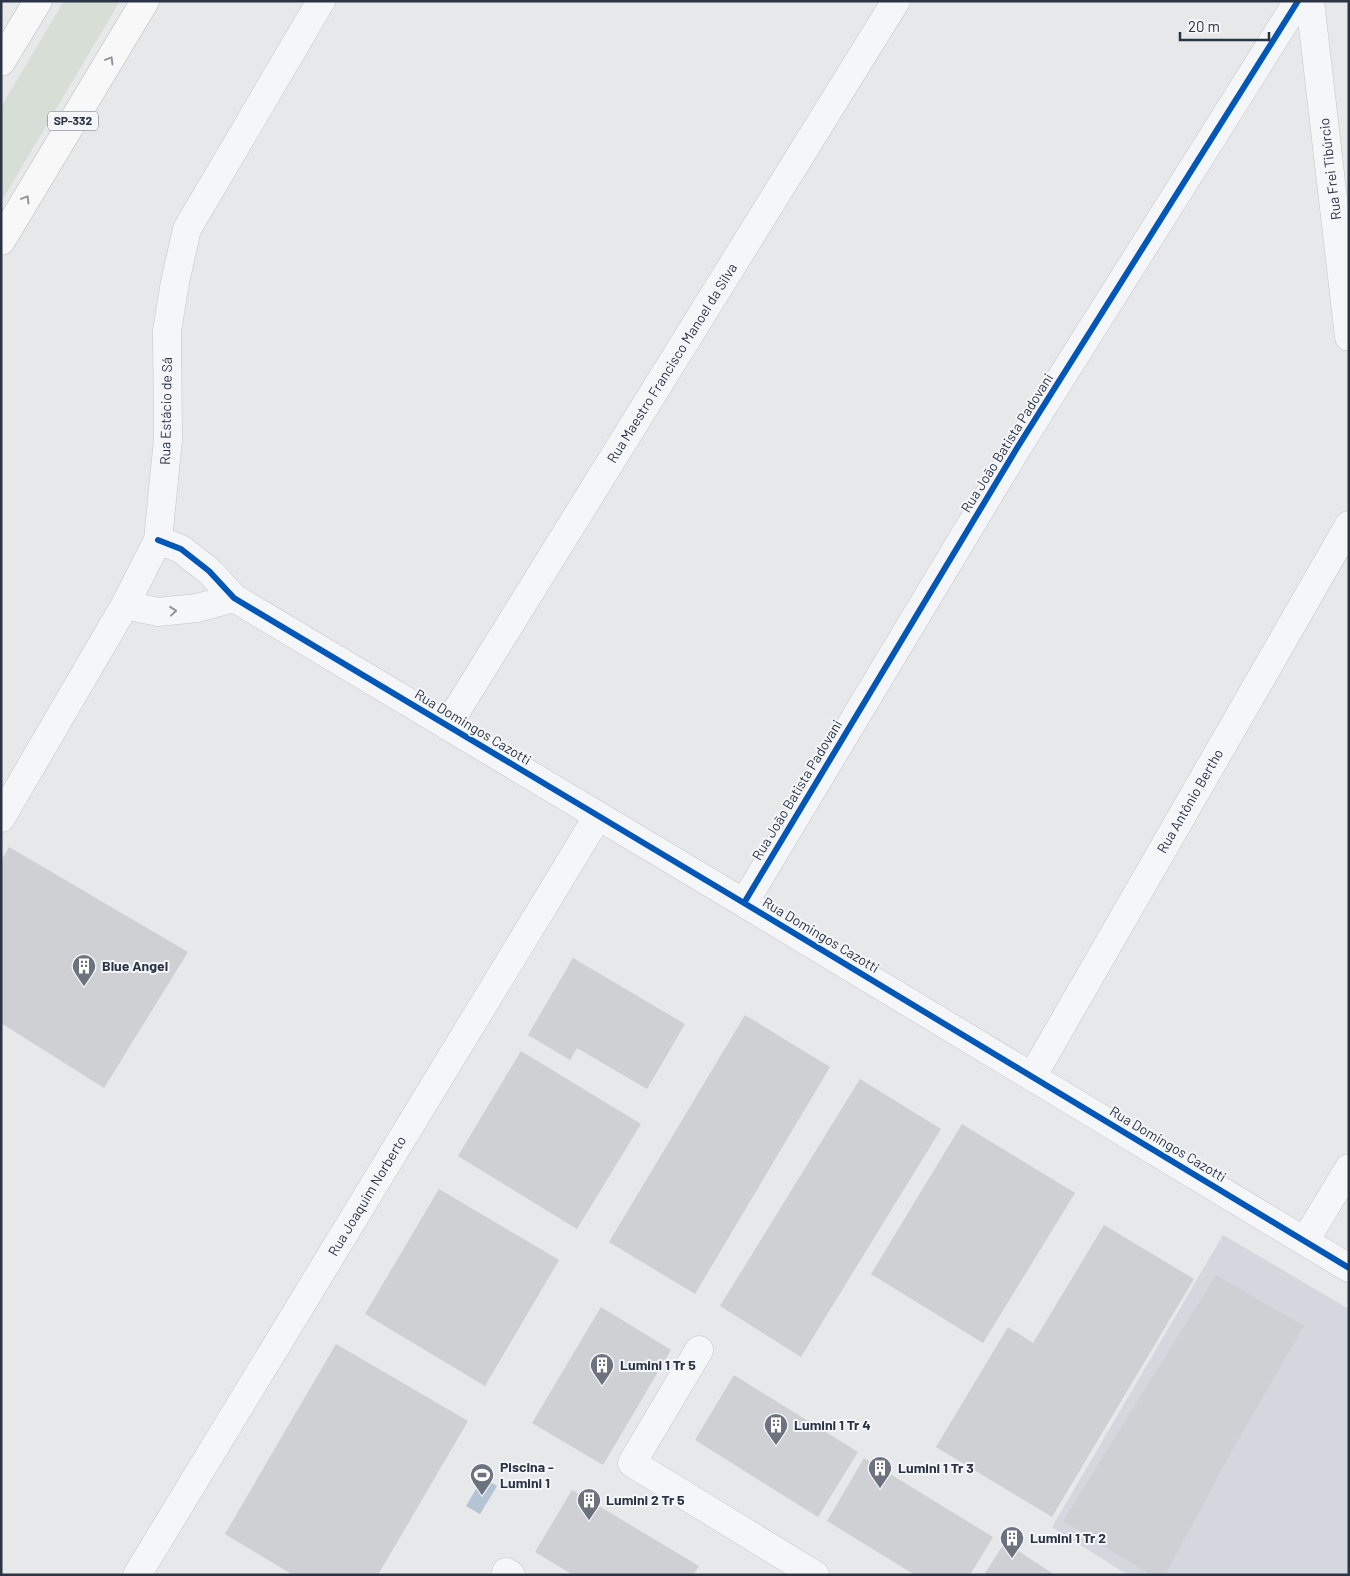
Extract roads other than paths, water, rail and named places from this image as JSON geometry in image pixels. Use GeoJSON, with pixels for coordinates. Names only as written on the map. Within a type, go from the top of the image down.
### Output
{"type":"FeatureCollection","features":[{"type":"Feature","properties":{"kind":"highway"},"geometry":{"type":"LineString","coordinates":[[1,52],[27,1]]}},
{"type":"Feature","properties":{"kind":"highway"},"geometry":{"type":"LineString","coordinates":[[1,62],[38,1]]}},
{"type":"Feature","properties":{"kind":"highway","name":"SP-332"},"geometry":{"type":"LineString","coordinates":[[1,241],[145,1]]}},
{"type":"Feature","properties":{"kind":"street","name":"Rua Estácio de Sá"},"geometry":{"type":"LineString","coordinates":[[1,818],[125,605],[158,540],[168,439],[167,331],[175,282],[187,229],[321,1]]}},
{"type":"Feature","properties":{"kind":"street","name":"Rua Maestro Francisco Manoel da Silva"},"geometry":{"type":"LineString","coordinates":[[447,726],[896,1]]}},
{"type":"Feature","properties":{"kind":"street","name":"Rua João Batista Padovani"},"geometry":{"type":"LineString","coordinates":[[744,903],[1017,448],[1298,1]]}},
{"type":"Feature","properties":{"kind":"street","name":"Rua Frei Tibúrcio"},"geometry":{"type":"LineString","coordinates":[[1310,1],[1349,337]]}},
{"type":"Feature","properties":{"kind":"street","name":"Rua Antônio Bertho"},"geometry":{"type":"LineString","coordinates":[[1032,1077],[1349,526]]}},
{"type":"Feature","properties":{"kind":"street","name":"Rua Domingos Cazotti"},"geometry":{"type":"LineString","coordinates":[[158,540],[181,549],[208,571],[234,598],[1349,1268]]}},
{"type":"Feature","properties":{"kind":"street"},"geometry":{"type":"LineString","coordinates":[[125,605],[158,612],[197,608],[234,598]]}},
{"type":"Feature","properties":{"kind":"street","name":"Rua Joaquim Norberto"},"geometry":{"type":"LineString","coordinates":[[137,1575],[598,816]]}},
{"type":"Feature","properties":{"kind":"street"},"geometry":{"type":"LineString","coordinates":[[1305,1241],[1349,1168]]}},
{"type":"Feature","properties":{"kind":"street"},"geometry":{"type":"LineString","coordinates":[[699,1350],[632,1463],[815,1575]]}},
{"type":"Feature","properties":{"kind":"water","name":"Piscina - Lumini 1"},"geometry":{"type":"Polygon","coordinates":[[[483,1477],[497,1486],[480,1514],[466,1506],[483,1477]]]}},
{"type":"Feature","properties":{"kind":"place","name":"Blue Angel"},"geometry":{"type":"Point","coordinates":[84,987]}},
{"type":"Feature","properties":{"kind":"place","name":"Lumini 1 Tr 5"},"geometry":{"type":"Point","coordinates":[602,1386]}},
{"type":"Feature","properties":{"kind":"place","name":"Lumini 1 Tr 4"},"geometry":{"type":"Point","coordinates":[776,1446]}},
{"type":"Feature","properties":{"kind":"place","name":"Lumini 1 Tr 3"},"geometry":{"type":"Point","coordinates":[880,1489]}},
{"type":"Feature","properties":{"kind":"place","name":"Piscina - Lumini 1"},"geometry":{"type":"Point","coordinates":[482,1496]}},
{"type":"Feature","properties":{"kind":"place","name":"Lumini 2 Tr 5"},"geometry":{"type":"Point","coordinates":[589,1521]}},
{"type":"Feature","properties":{"kind":"place","name":"Lumini 1 Tr 2"},"geometry":{"type":"Point","coordinates":[1012,1559]}}]}
